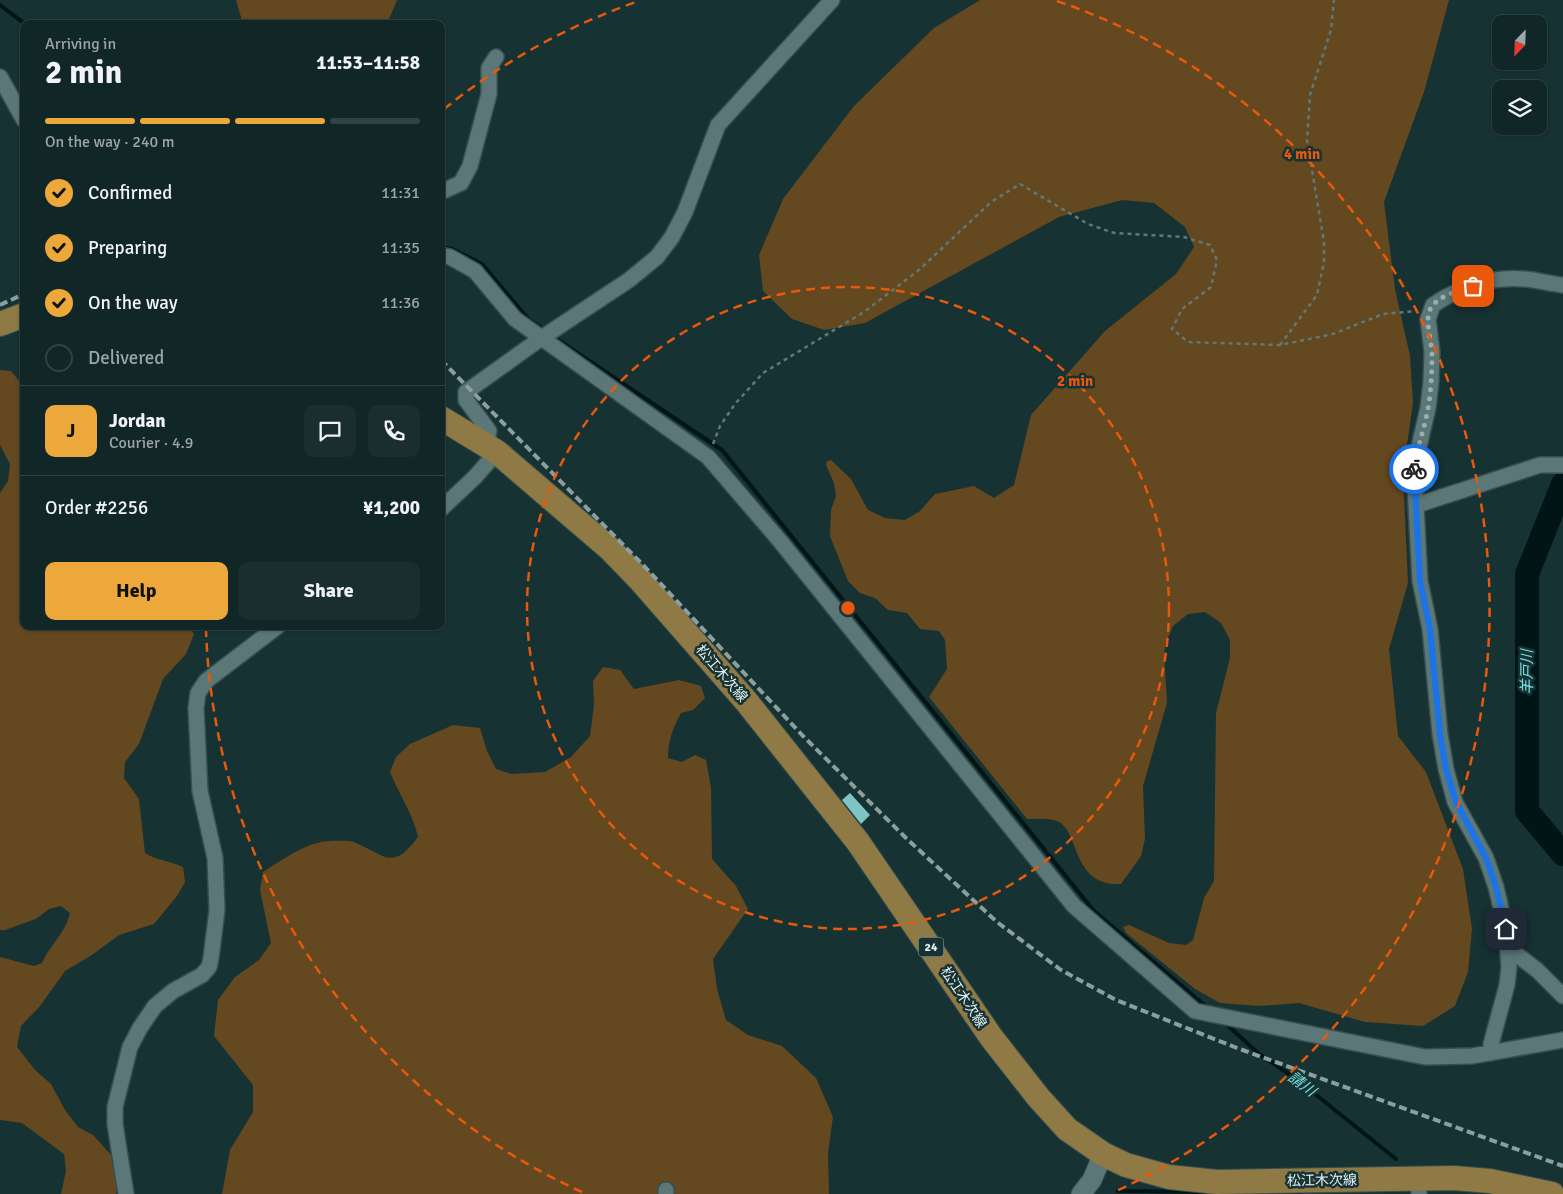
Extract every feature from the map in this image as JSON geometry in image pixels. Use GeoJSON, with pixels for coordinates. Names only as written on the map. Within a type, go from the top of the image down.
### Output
{"type":"FeatureCollection","features":[{"type":"Feature","properties":{"kind":"main road"},"geometry":{"type":"LineString","coordinates":[[0,324],[20,317]]}},
{"type":"Feature","properties":{"kind":"main road","name":"松江木次線"},"geometry":{"type":"LineString","coordinates":[[445,420],[491,448],[610,549],[746,701],[858,842],[991,1037],[1038,1097],[1067,1129],[1102,1154],[1126,1165],[1169,1177],[1217,1182],[1419,1186],[1490,1181],[1552,1194]]}},
{"type":"Feature","properties":{"kind":"street"},"geometry":{"type":"LineString","coordinates":[[445,504],[491,448],[489,431],[470,407],[465,395],[546,335],[629,280],[657,257],[672,237],[685,212],[718,125],[832,0]]}},
{"type":"Feature","properties":{"kind":"street"},"geometry":{"type":"LineString","coordinates":[[445,190],[461,183],[470,166],[489,94],[489,68],[496,57]]}},
{"type":"Feature","properties":{"kind":"street"},"geometry":{"type":"LineString","coordinates":[[0,77],[20,113]]}},
{"type":"Feature","properties":{"kind":"street"},"geometry":{"type":"LineString","coordinates":[[445,256],[475,271],[515,319],[546,335],[708,458],[787,548],[1074,906],[1195,1011],[1396,1053],[1450,1058],[1491,1053],[1563,1040]]}},
{"type":"Feature","properties":{"kind":"street"},"geometry":{"type":"LineString","coordinates":[[1491,1053],[1490,1044],[1507,985],[1508,948],[1486,858],[1456,802],[1446,769],[1440,734],[1430,629],[1420,581],[1414,468],[1428,408],[1432,352],[1428,319],[1433,305],[1461,290],[1506,278],[1563,285]]}},
{"type":"Feature","properties":{"kind":"street"},"geometry":{"type":"LineString","coordinates":[[1417,505],[1540,465],[1563,465]]}},
{"type":"Feature","properties":{"kind":"street"},"geometry":{"type":"LineString","coordinates":[[126,1194],[115,1124],[115,1107],[130,1047],[155,1006],[172,991],[202,975],[209,967],[211,958],[216,910],[215,858],[200,791],[196,708],[198,693],[206,681],[273,630]]}},
{"type":"Feature","properties":{"kind":"street"},"geometry":{"type":"LineString","coordinates":[[1508,948],[1537,970],[1563,996]]}},
{"type":"Feature","properties":{"kind":"street"},"geometry":{"type":"LineString","coordinates":[[1082,1194],[1092,1180],[1102,1154]]}},
{"type":"Feature","properties":{"kind":"path"},"geometry":{"type":"LineString","coordinates":[[1280,346],[1317,295],[1324,262],[1324,242],[1307,140],[1310,95],[1331,30],[1334,0]]}},
{"type":"Feature","properties":{"kind":"path"},"geometry":{"type":"LineString","coordinates":[[708,458],[720,426],[735,404],[763,373],[864,312],[919,270],[991,202],[1020,184],[1088,224],[1114,233],[1184,237],[1210,245],[1217,260],[1211,286],[1182,309],[1172,329],[1188,342],[1280,346],[1333,334],[1383,314],[1430,310]]}},
{"type":"Feature","properties":{"kind":"shaded area"},"geometry":{"type":"Polygon","coordinates":[[[236,0],[397,0],[389,20],[242,20],[236,0]]]}},
{"type":"Feature","properties":{"kind":"shaded area"},"geometry":{"type":"Polygon","coordinates":[[[980,0],[1449,0],[1424,92],[1384,202],[1395,289],[1410,356],[1413,403],[1403,473],[1408,583],[1389,649],[1398,736],[1426,772],[1463,869],[1472,929],[1468,972],[1455,1006],[1423,1026],[1365,1022],[1299,1003],[1259,1006],[1220,1003],[1195,989],[1126,933],[1123,927],[1129,925],[1169,943],[1186,945],[1193,940],[1204,898],[1214,881],[1216,713],[1230,658],[1230,640],[1221,623],[1205,612],[1188,614],[1173,626],[1166,642],[1164,654],[1167,703],[1143,786],[1145,839],[1141,856],[1121,884],[1104,882],[1092,876],[1084,867],[1069,833],[1062,825],[1051,819],[1027,819],[929,697],[947,669],[945,640],[939,631],[920,629],[907,613],[888,610],[875,598],[860,593],[848,581],[830,536],[831,510],[836,496],[834,483],[826,465],[827,461],[831,460],[851,479],[868,510],[885,518],[905,520],[920,511],[935,494],[974,486],[994,498],[1014,485],[1031,415],[1105,331],[1176,274],[1194,247],[1185,227],[1154,203],[1122,200],[1059,217],[865,323],[824,330],[792,319],[763,291],[759,255],[783,199],[854,106],[934,28],[980,0]]]}},
{"type":"Feature","properties":{"kind":"shaded area"},"geometry":{"type":"Polygon","coordinates":[[[0,370],[11,371],[20,382],[20,630],[191,630],[194,634],[186,654],[163,679],[139,744],[125,762],[124,778],[139,799],[145,853],[183,867],[185,882],[177,896],[154,924],[119,935],[92,955],[65,971],[40,1006],[21,1026],[17,1047],[35,1070],[51,1084],[65,1110],[78,1127],[93,1135],[111,1155],[118,1181],[116,1194],[61,1194],[66,1171],[64,1154],[22,1123],[0,1120],[0,957],[34,966],[42,963],[65,926],[70,913],[61,906],[49,909],[36,919],[0,930],[0,493],[8,481],[10,464],[0,445],[0,370]]]}},
{"type":"Feature","properties":{"kind":"shaded area"},"geometry":{"type":"Polygon","coordinates":[[[603,667],[620,670],[634,689],[679,680],[701,686],[705,698],[693,710],[681,713],[671,734],[668,758],[682,762],[695,755],[706,760],[711,788],[712,859],[736,886],[748,909],[713,959],[717,989],[726,1020],[748,1035],[782,1046],[816,1078],[833,1117],[828,1153],[829,1194],[222,1194],[230,1150],[253,1112],[253,1085],[214,1036],[218,1000],[235,977],[259,960],[271,943],[260,890],[263,872],[303,848],[320,842],[353,842],[389,858],[402,854],[418,837],[409,812],[390,772],[396,757],[410,744],[453,725],[480,728],[487,751],[496,769],[511,774],[545,772],[571,757],[590,736],[594,705],[593,681],[603,667]]]}},
{"type":"Feature","properties":{"kind":"building"},"geometry":{"type":"Polygon","coordinates":[[[850,793],[870,815],[861,824],[842,800],[850,793]]]}},
{"type":"Feature","properties":{"kind":"waterway"},"geometry":{"type":"LineString","coordinates":[[0,5],[20,20]]}},
{"type":"Feature","properties":{"kind":"waterway"},"geometry":{"type":"LineString","coordinates":[[445,248],[452,249],[482,264],[529,320],[544,330]]}},
{"type":"Feature","properties":{"kind":"waterway"},"geometry":{"type":"LineString","coordinates":[[552,336],[722,450],[1094,911],[1209,1009]]}},
{"type":"Feature","properties":{"kind":"waterway","name":"羊戸川"},"geometry":{"type":"LineString","coordinates":[[1563,484],[1527,574],[1527,811],[1563,854]]}},
{"type":"Feature","properties":{"kind":"waterway","name":"請川"},"geometry":{"type":"LineString","coordinates":[[1224,1022],[1259,1054],[1295,1078],[1396,1159]]}},
{"type":"Feature","properties":{"kind":"waterway"},"geometry":{"type":"LineString","coordinates":[[1118,1191],[1206,1192]]}},
{"type":"Feature","properties":{"kind":"waterway"},"geometry":{"type":"LineString","coordinates":[[1253,1193],[1300,1194]]}},
{"type":"Feature","properties":{"kind":"railway"},"geometry":{"type":"LineString","coordinates":[[0,305],[20,296]]}},
{"type":"Feature","properties":{"kind":"railway"},"geometry":{"type":"LineString","coordinates":[[445,364],[645,567],[802,735],[906,838],[997,922],[1061,970],[1116,1000],[1237,1048],[1563,1166]]}},
{"type":"Feature","properties":{"kind":"way so far"},"geometry":{"type":"LineString","coordinates":[[1414,469],[1428,408],[1431,382],[1432,352],[1428,319],[1430,310],[1440,300],[1473,286]]}},
{"type":"Feature","properties":{"kind":"route"},"geometry":{"type":"LineString","coordinates":[[1414,469],[1420,581],[1430,629],[1435,693],[1446,769],[1456,802],[1486,858],[1496,887],[1506,929]]}}]}
